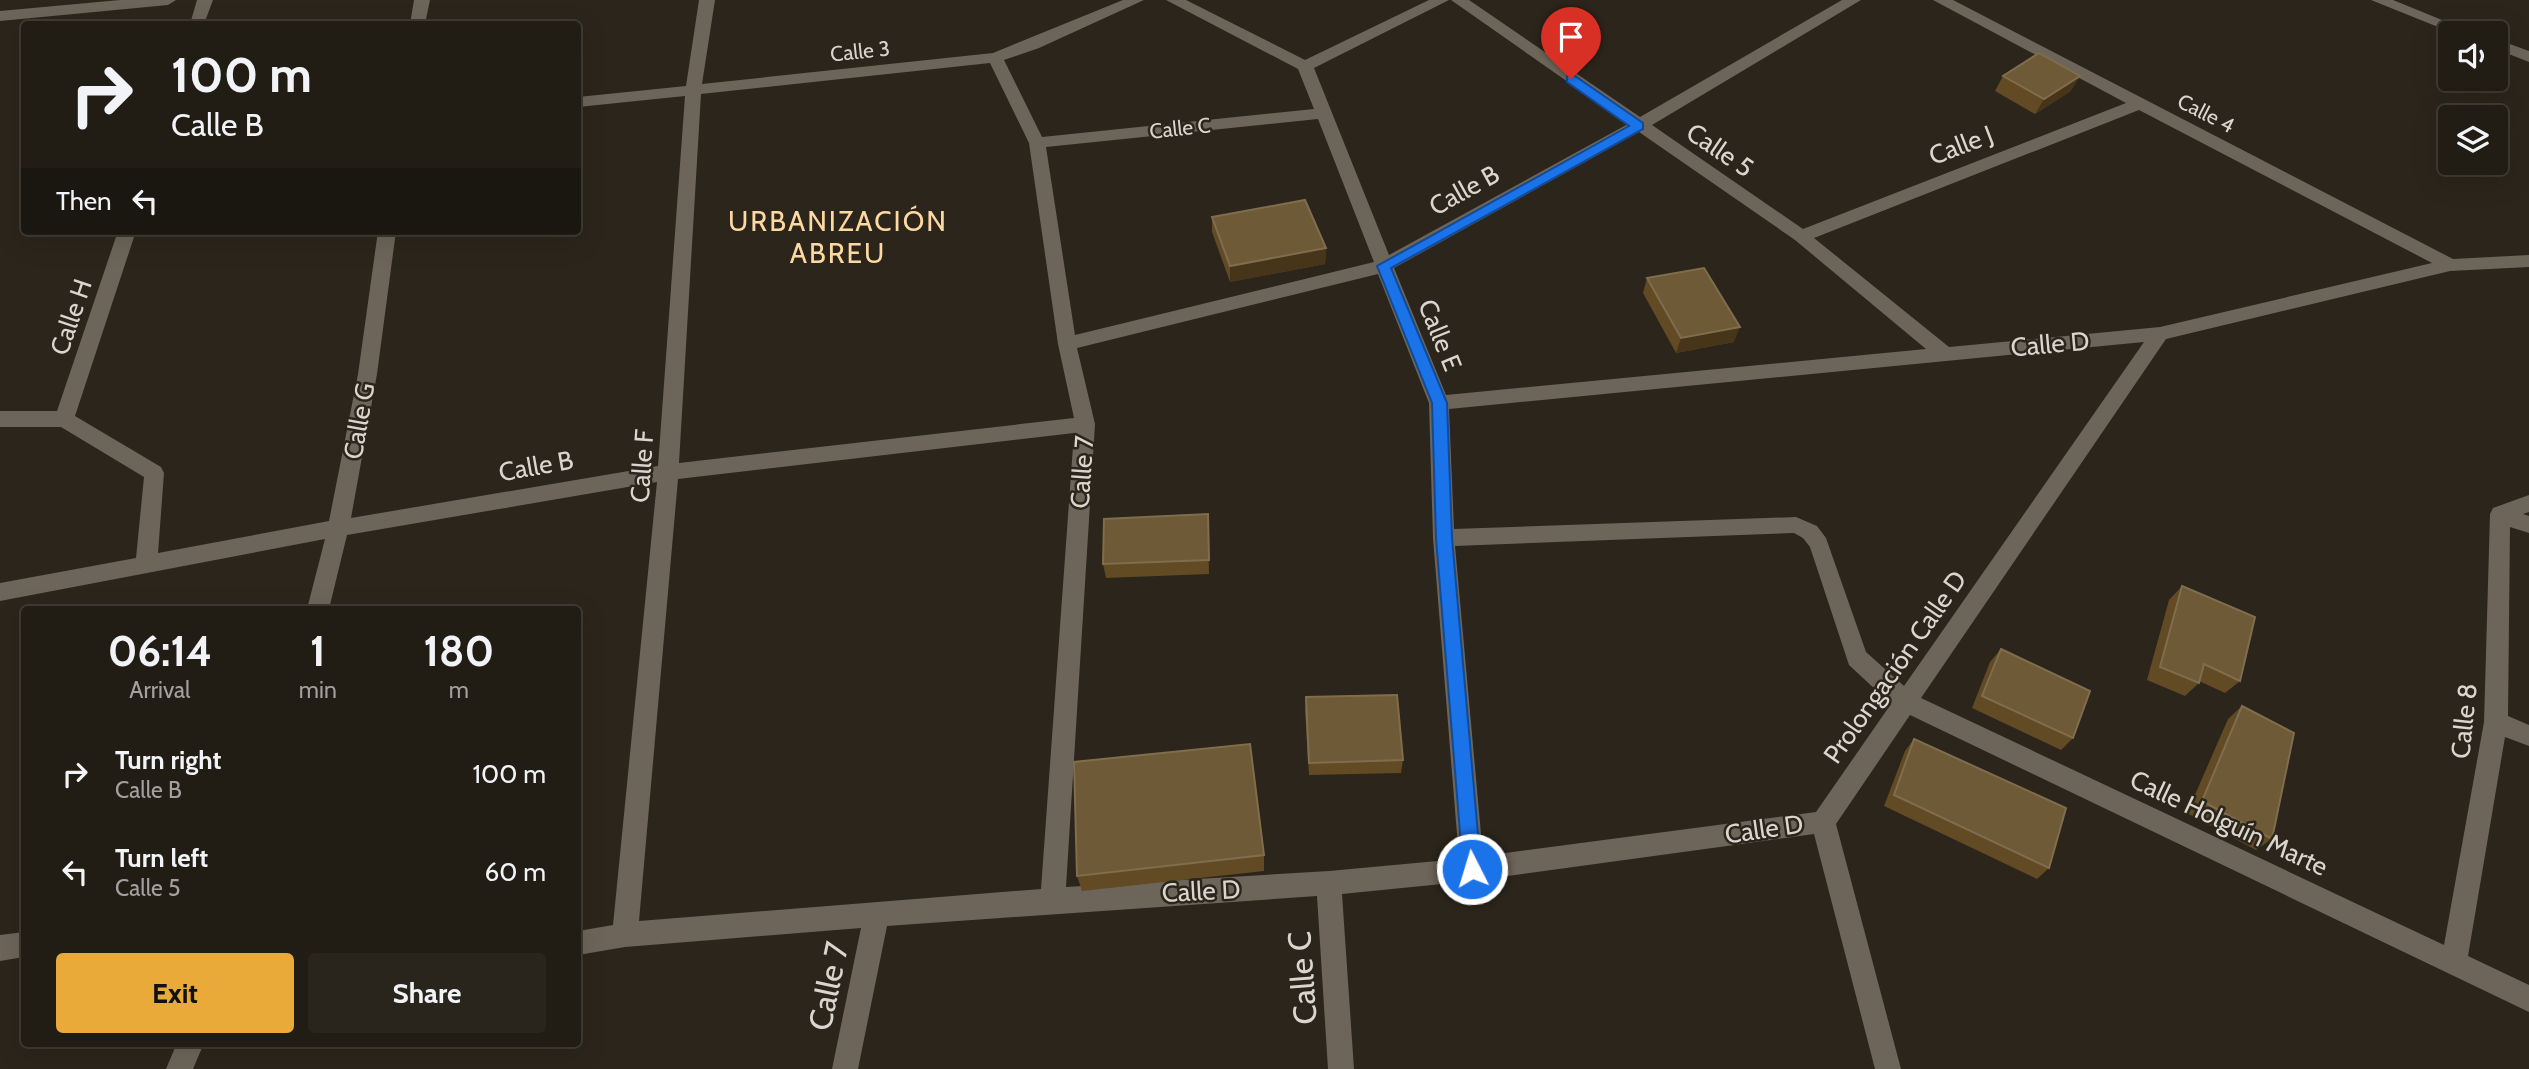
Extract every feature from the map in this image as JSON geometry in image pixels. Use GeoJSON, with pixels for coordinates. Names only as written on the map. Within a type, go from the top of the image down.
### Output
{"type":"FeatureCollection","features":[{"type":"Feature","properties":{"kind":"street"},"geometry":{"type":"LineString","coordinates":[[0,16],[116,2],[168,0]]}},
{"type":"Feature","properties":{"kind":"street"},"geometry":{"type":"LineString","coordinates":[[198,21],[205,0]]}},
{"type":"Feature","properties":{"kind":"street"},"geometry":{"type":"LineString","coordinates":[[418,21],[422,0]]}},
{"type":"Feature","properties":{"kind":"street","name":"Calle F"},"geometry":{"type":"LineString","coordinates":[[625,935],[668,472],[693,90],[707,0]]}},
{"type":"Feature","properties":{"kind":"street","name":"Calle 3"},"geometry":{"type":"LineString","coordinates":[[581,102],[995,58],[1033,45],[1136,0]]}},
{"type":"Feature","properties":{"kind":"street"},"geometry":{"type":"LineString","coordinates":[[1174,0],[1305,66],[1441,0]]}},
{"type":"Feature","properties":{"kind":"street","name":"Calle 5"},"geometry":{"type":"LineString","coordinates":[[1459,0],[1801,236],[1944,354]]}},
{"type":"Feature","properties":{"kind":"street","name":"Calle B"},"geometry":{"type":"LineString","coordinates":[[1068,344],[1384,266],[1638,126],[1853,0]]}},
{"type":"Feature","properties":{"kind":"street","name":"Calle 4"},"geometry":{"type":"LineString","coordinates":[[1941,0],[2450,265]]}},
{"type":"Feature","properties":{"kind":"street"},"geometry":{"type":"LineString","coordinates":[[2379,0],[2438,22]]}},
{"type":"Feature","properties":{"kind":"street"},"geometry":{"type":"LineString","coordinates":[[2508,49],[2529,57]]}},
{"type":"Feature","properties":{"kind":"street","name":"Calle 7"},"geometry":{"type":"LineString","coordinates":[[995,58],[1037,143],[1068,344],[1085,425],[1053,900]]}},
{"type":"Feature","properties":{"kind":"street","name":"Calle E"},"geometry":{"type":"LineString","coordinates":[[1305,66],[1439,403],[1444,538],[1472,869]]}},
{"type":"Feature","properties":{"kind":"street","name":"Calle J"},"geometry":{"type":"LineString","coordinates":[[1801,236],[2139,104]]}},
{"type":"Feature","properties":{"kind":"street","name":"Calle C"},"geometry":{"type":"LineString","coordinates":[[1037,143],[1323,113]]}},
{"type":"Feature","properties":{"kind":"street","name":"Calle H"},"geometry":{"type":"LineString","coordinates":[[64,419],[126,235]]}},
{"type":"Feature","properties":{"kind":"street","name":"Calle G"},"geometry":{"type":"LineString","coordinates":[[319,606],[339,528],[376,323],[387,235]]}},
{"type":"Feature","properties":{"kind":"street","name":"Calle D"},"geometry":{"type":"LineString","coordinates":[[1439,403],[2161,334],[2450,265],[2529,261]]}},
{"type":"Feature","properties":{"kind":"street","name":"Prolongación Calle D"},"geometry":{"type":"LineString","coordinates":[[1823,821],[2161,334]]}},
{"type":"Feature","properties":{"kind":"street"},"geometry":{"type":"LineString","coordinates":[[0,419],[64,419],[154,473],[146,566]]}},
{"type":"Feature","properties":{"kind":"street","name":"Calle B"},"geometry":{"type":"LineString","coordinates":[[0,592],[339,528],[668,472],[1085,425]]}},
{"type":"Feature","properties":{"kind":"street"},"geometry":{"type":"LineString","coordinates":[[2500,514],[2529,503]]}},
{"type":"Feature","properties":{"kind":"street"},"geometry":{"type":"LineString","coordinates":[[2500,514],[2529,524]]}},
{"type":"Feature","properties":{"kind":"street","name":"Calle 8"},"geometry":{"type":"LineString","coordinates":[[2454,962],[2496,722],[2500,514]]}},
{"type":"Feature","properties":{"kind":"street","name":"Calle Holguín Marte"},"geometry":{"type":"LineString","coordinates":[[1444,538],[1796,525],[1810,532],[1819,544],[1857,658],[1904,701],[2529,999]]}},
{"type":"Feature","properties":{"kind":"street"},"geometry":{"type":"LineString","coordinates":[[2496,722],[2529,736]]}},
{"type":"Feature","properties":{"kind":"street"},"geometry":{"type":"LineString","coordinates":[[1823,821],[1888,1069]]}},
{"type":"Feature","properties":{"kind":"street","name":"Calle D"},"geometry":{"type":"LineString","coordinates":[[581,942],[625,935],[1053,900],[1329,883],[1472,869],[1823,821]]}},
{"type":"Feature","properties":{"kind":"street","name":"Calle C"},"geometry":{"type":"LineString","coordinates":[[1329,883],[1341,1069]]}},
{"type":"Feature","properties":{"kind":"street","name":"Calle 7"},"geometry":{"type":"LineString","coordinates":[[845,1069],[876,916]]}},
{"type":"Feature","properties":{"kind":"street"},"geometry":{"type":"LineString","coordinates":[[0,948],[21,946]]}},
{"type":"Feature","properties":{"kind":"street"},"geometry":{"type":"LineString","coordinates":[[178,1069],[189,1047]]}},
{"type":"Feature","properties":{"kind":"building"},"geometry":{"type":"Polygon","coordinates":[[[2039,53],[2080,76],[2044,99],[2003,76],[2039,53]]]}},
{"type":"Feature","properties":{"kind":"building"},"geometry":{"type":"Polygon","coordinates":[[[1305,200],[1326,248],[1230,266],[1212,217],[1305,200]]]}},
{"type":"Feature","properties":{"kind":"building"},"geometry":{"type":"Polygon","coordinates":[[[1704,268],[1740,327],[1681,338],[1647,278],[1704,268]]]}},
{"type":"Feature","properties":{"kind":"building"},"geometry":{"type":"Polygon","coordinates":[[[1208,514],[1209,560],[1103,564],[1104,519],[1208,514]]]}},
{"type":"Feature","properties":{"kind":"building"},"geometry":{"type":"Polygon","coordinates":[[[2182,586],[2255,617],[2240,681],[2204,664],[2199,683],[2160,667],[2182,586]]]}},
{"type":"Feature","properties":{"kind":"building"},"geometry":{"type":"Polygon","coordinates":[[[2001,649],[2090,691],[2073,738],[1982,696],[2001,649]]]}},
{"type":"Feature","properties":{"kind":"building"},"geometry":{"type":"Polygon","coordinates":[[[1397,695],[1403,760],[1309,763],[1306,697],[1397,695]]]}},
{"type":"Feature","properties":{"kind":"building"},"geometry":{"type":"Polygon","coordinates":[[[2242,706],[2294,733],[2272,839],[2202,801],[2242,706]]]}},
{"type":"Feature","properties":{"kind":"building"},"geometry":{"type":"Polygon","coordinates":[[[1914,739],[2066,808],[2049,868],[1894,795],[1914,739]]]}},
{"type":"Feature","properties":{"kind":"building"},"geometry":{"type":"Polygon","coordinates":[[[1250,744],[1264,855],[1077,876],[1074,762],[1250,744]]]}},
{"type":"Feature","properties":{"kind":"district","name":"URBANIZACIÓN ABREU"},"geometry":{"type":"Point","coordinates":[838,237]}},
{"type":"Feature","properties":{"kind":"route"},"geometry":{"type":"LineString","coordinates":[[1472,869],[1444,538],[1439,403],[1384,266],[1638,126],[1571,79]]}}]}
